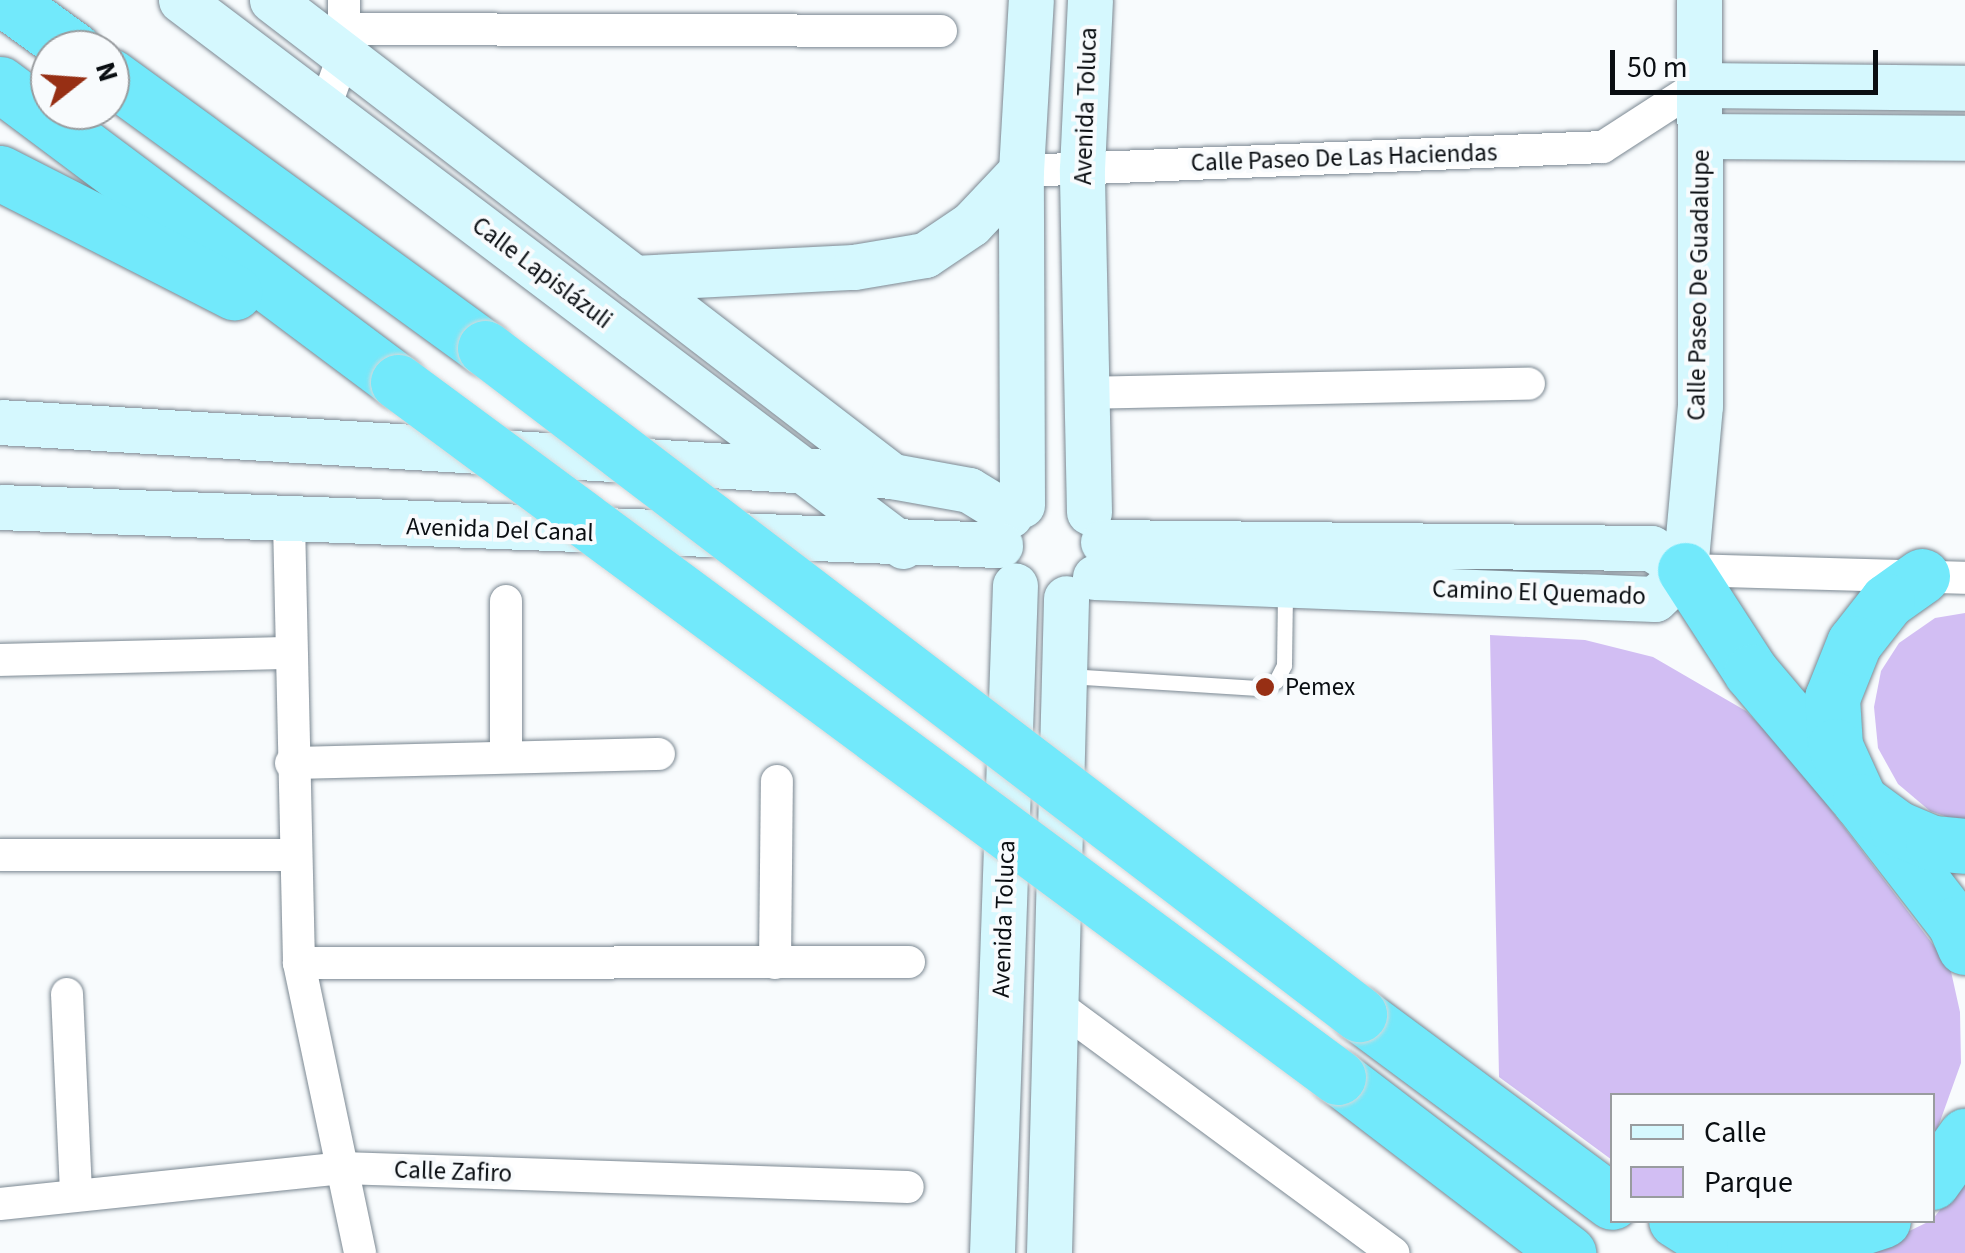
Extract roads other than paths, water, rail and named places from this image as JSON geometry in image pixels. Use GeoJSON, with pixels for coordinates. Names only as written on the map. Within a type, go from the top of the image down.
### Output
{"type":"FeatureCollection","features":[{"type":"Feature","properties":{"kind":"highway"},"geometry":{"type":"LineString","coordinates":[[4,0],[46,30]]}},
{"type":"Feature","properties":{"kind":"highway"},"geometry":{"type":"LineString","coordinates":[[0,84],[1338,1077],[1568,1253]]}},
{"type":"Feature","properties":{"kind":"highway"},"geometry":{"type":"LineString","coordinates":[[130,91],[485,348],[1610,1201]]}},
{"type":"Feature","properties":{"kind":"highway"},"geometry":{"type":"LineString","coordinates":[[0,173],[398,382]]}},
{"type":"Feature","properties":{"kind":"highway"},"geometry":{"type":"LineString","coordinates":[[1685,570],[1751,672],[1860,801],[1955,924],[1965,947]]}},
{"type":"Feature","properties":{"kind":"highway"},"geometry":{"type":"LineString","coordinates":[[1944,577],[1888,601],[1854,642],[1832,698],[1834,746],[1860,801],[1897,828],[1933,844],[1965,846]]}},
{"type":"Feature","properties":{"kind":"highway"},"geometry":{"type":"LineString","coordinates":[[1433,1069],[1610,1180]]}},
{"type":"Feature","properties":{"kind":"highway"},"geometry":{"type":"LineString","coordinates":[[1935,1178],[1965,1136]]}},
{"type":"Feature","properties":{"kind":"highway"},"geometry":{"type":"LineString","coordinates":[[1641,1223],[1681,1253]]}},
{"type":"Feature","properties":{"kind":"highway"},"geometry":{"type":"LineString","coordinates":[[1681,1223],[1706,1239],[1754,1248],[1808,1245],[1874,1223]]}},
{"type":"Feature","properties":{"kind":"street","name":"Calle Lapislázuli"},"geometry":{"type":"LineString","coordinates":[[181,0],[903,546]]}},
{"type":"Feature","properties":{"kind":"street","name":"Calle Lapislázuli"},"geometry":{"type":"LineString","coordinates":[[272,0],[344,28],[634,278],[892,476]]}},
{"type":"Feature","properties":{"kind":"street","name":"Avenida Toluca"},"geometry":{"type":"LineString","coordinates":[[992,1253],[1021,171],[1031,0]]}},
{"type":"Feature","properties":{"kind":"street","name":"Avenida Toluca"},"geometry":{"type":"LineString","coordinates":[[1049,1253],[1064,676],[1088,557],[1082,168],[1090,0]]}},
{"type":"Feature","properties":{"kind":"street","name":"Calle Paseo De Guadalupe"},"geometry":{"type":"LineString","coordinates":[[1685,570],[1700,406],[1699,0]]}},
{"type":"Feature","properties":{"kind":"street"},"geometry":{"type":"LineString","coordinates":[[324,107],[344,28],[941,31]]}},
{"type":"Feature","properties":{"kind":"street"},"geometry":{"type":"LineString","coordinates":[[1699,86],[1965,88]]}},
{"type":"Feature","properties":{"kind":"street","name":"Calle Paseo De Las Haciendas"},"geometry":{"type":"LineString","coordinates":[[1021,171],[1603,147],[1699,86]]}},
{"type":"Feature","properties":{"kind":"street"},"geometry":{"type":"LineString","coordinates":[[1904,138],[1905,86]]}},
{"type":"Feature","properties":{"kind":"street"},"geometry":{"type":"LineString","coordinates":[[1658,113],[1700,136],[1965,138]]}},
{"type":"Feature","properties":{"kind":"street"},"geometry":{"type":"LineString","coordinates":[[1700,212],[1720,180],[1772,138]]}},
{"type":"Feature","properties":{"kind":"street"},"geometry":{"type":"LineString","coordinates":[[634,278],[854,267],[924,255],[971,224],[1021,171]]}},
{"type":"Feature","properties":{"kind":"street"},"geometry":{"type":"LineString","coordinates":[[1085,393],[1529,384]]}},
{"type":"Feature","properties":{"kind":"street"},"geometry":{"type":"LineString","coordinates":[[0,422],[892,476],[969,490],[1012,537],[1048,600],[1088,557],[1064,496],[1012,537]]}},
{"type":"Feature","properties":{"kind":"street","name":"Avenida Del Canal"},"geometry":{"type":"LineString","coordinates":[[0,507],[903,546],[1012,537]]}},
{"type":"Feature","properties":{"kind":"street"},"geometry":{"type":"LineString","coordinates":[[288,522],[291,764],[299,963],[360,1253]]}},
{"type":"Feature","properties":{"kind":"street","name":"Camino El Quemado"},"geometry":{"type":"LineString","coordinates":[[1651,548],[1685,570],[1656,599],[1286,585],[1088,557],[1651,548]]}},
{"type":"Feature","properties":{"kind":"street"},"geometry":{"type":"LineString","coordinates":[[1685,570],[1944,577]]}},
{"type":"Feature","properties":{"kind":"street"},"geometry":{"type":"LineString","coordinates":[[506,601],[506,756]]}},
{"type":"Feature","properties":{"kind":"street"},"geometry":{"type":"LineString","coordinates":[[0,660],[289,653]]}},
{"type":"Feature","properties":{"kind":"street"},"geometry":{"type":"LineString","coordinates":[[291,764],[659,754]]}},
{"type":"Feature","properties":{"kind":"street"},"geometry":{"type":"LineString","coordinates":[[774,962],[777,781]]}},
{"type":"Feature","properties":{"kind":"street"},"geometry":{"type":"LineString","coordinates":[[0,855],[295,855]]}},
{"type":"Feature","properties":{"kind":"street"},"geometry":{"type":"LineString","coordinates":[[1004,904],[1034,985],[1393,1253]]}},
{"type":"Feature","properties":{"kind":"street"},"geometry":{"type":"LineString","coordinates":[[299,963],[909,962]]}},
{"type":"Feature","properties":{"kind":"street"},"geometry":{"type":"LineString","coordinates":[[66,994],[76,1195]]}},
{"type":"Feature","properties":{"kind":"street","name":"Calle Zafiro"},"geometry":{"type":"LineString","coordinates":[[0,1204],[342,1168],[908,1187]]}},
{"type":"Feature","properties":{"kind":"lane"},"geometry":{"type":"LineString","coordinates":[[1064,676],[1258,688],[1276,681],[1284,665],[1286,585]]}},
{"type":"Feature","properties":{"kind":"place","name":"Pemex"},"geometry":{"type":"Point","coordinates":[1265,687]}}]}
